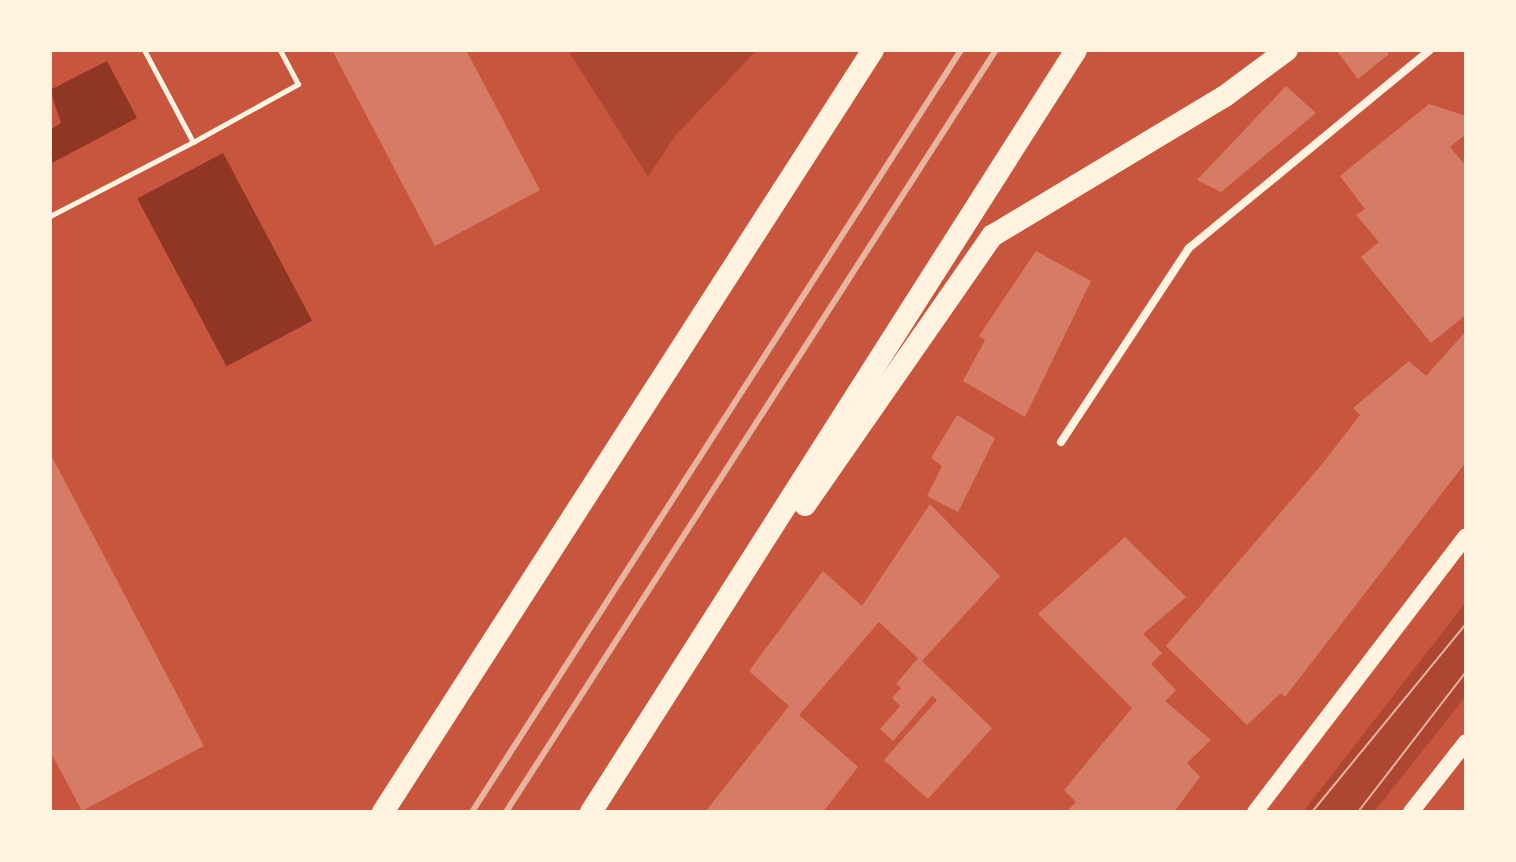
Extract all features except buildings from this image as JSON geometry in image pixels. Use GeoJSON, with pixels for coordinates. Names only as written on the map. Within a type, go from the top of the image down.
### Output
{"type":"FeatureCollection","features":[{"type":"Feature","properties":{"kind":"highway"},"geometry":{"type":"LineString","coordinates":[[383,812],[873,50]]}},
{"type":"Feature","properties":{"kind":"highway"},"geometry":{"type":"LineString","coordinates":[[591,812],[706,637],[1076,50]]}},
{"type":"Feature","properties":{"kind":"highway"},"geometry":{"type":"LineString","coordinates":[[706,637],[892,389],[992,236],[1225,96],[1287,50]]}},
{"type":"Feature","properties":{"kind":"main road"},"geometry":{"type":"LineString","coordinates":[[1255,812],[1466,536]]}},
{"type":"Feature","properties":{"kind":"main road"},"geometry":{"type":"LineString","coordinates":[[1411,812],[1466,742]]}},
{"type":"Feature","properties":{"kind":"street"},"geometry":{"type":"LineString","coordinates":[[1061,442],[1189,248],[1430,50]]}},
{"type":"Feature","properties":{"kind":"path"},"geometry":{"type":"LineString","coordinates":[[144,50],[193,142]]}},
{"type":"Feature","properties":{"kind":"path"},"geometry":{"type":"LineString","coordinates":[[50,216],[298,84],[280,50]]}},
{"type":"Feature","properties":{"kind":"shaded area"},"geometry":{"type":"Polygon","coordinates":[[[568,50],[757,50],[675,136],[648,177],[568,50]]]}},
{"type":"Feature","properties":{"kind":"shaded area"},"geometry":{"type":"Polygon","coordinates":[[[107,61],[137,118],[50,164],[50,130],[61,123],[50,90],[107,61]]]}},
{"type":"Feature","properties":{"kind":"shaded area"},"geometry":{"type":"Polygon","coordinates":[[[223,153],[312,321],[227,366],[137,199],[223,153]]]}},
{"type":"Feature","properties":{"kind":"shaded area"},"geometry":{"type":"Polygon","coordinates":[[[1466,602],[1466,696],[1374,812],[1303,812],[1466,602]]]}},
{"type":"Feature","properties":{"kind":"tram line"},"geometry":{"type":"LineString","coordinates":[[1312,812],[1466,624]]}},
{"type":"Feature","properties":{"kind":"tram line"},"geometry":{"type":"LineString","coordinates":[[1358,812],[1466,672]]}},
{"type":"Feature","properties":{"kind":"railway"},"geometry":{"type":"LineString","coordinates":[[472,812],[961,50]]}},
{"type":"Feature","properties":{"kind":"railway"},"geometry":{"type":"LineString","coordinates":[[506,812],[996,50]]}}]}
